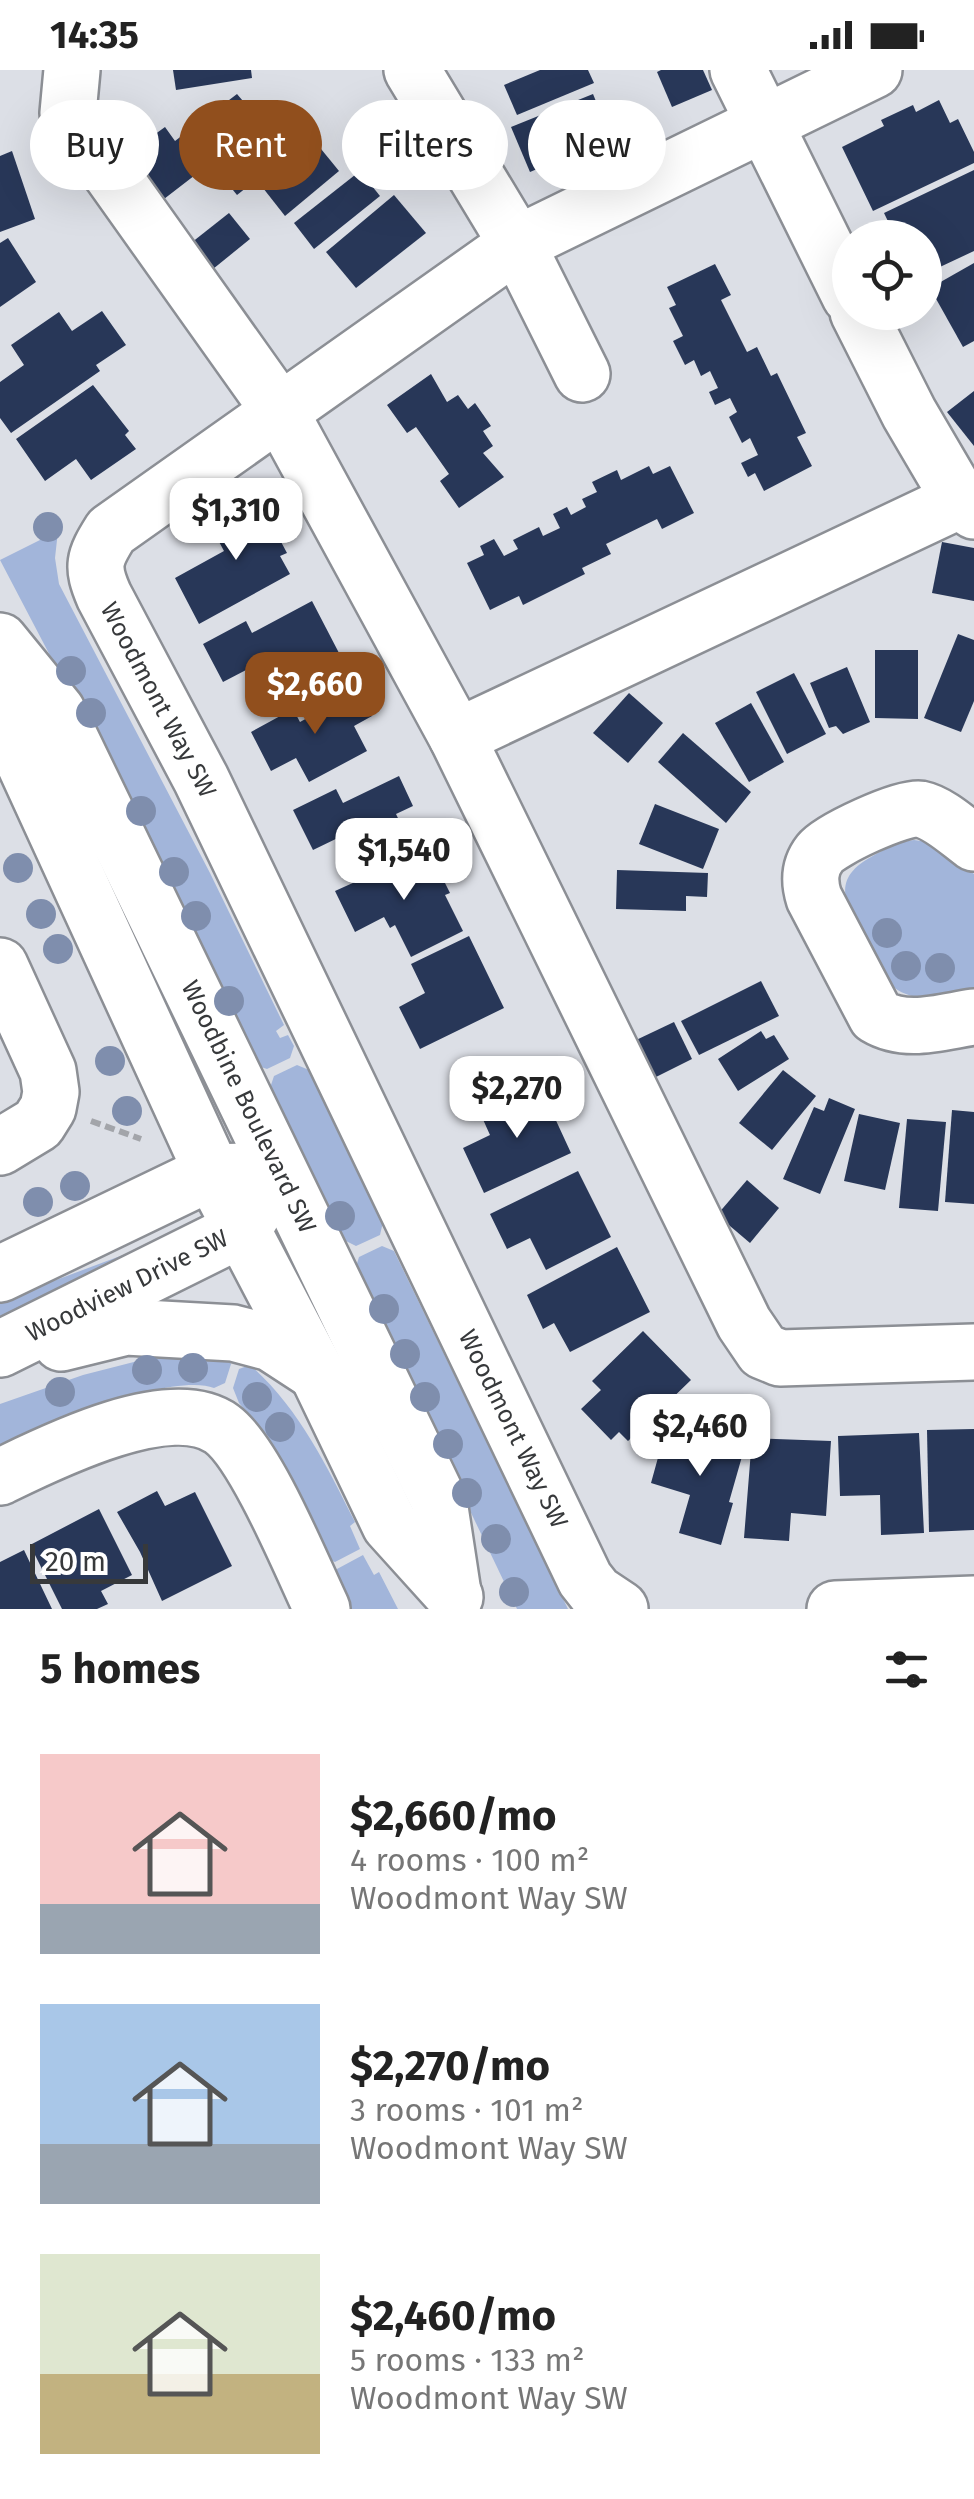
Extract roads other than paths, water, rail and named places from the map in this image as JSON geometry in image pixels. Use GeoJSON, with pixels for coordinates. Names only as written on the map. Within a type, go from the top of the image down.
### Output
{"type":"FeatureCollection","features":[{"type":"Feature","properties":{"kind":"street"},"geometry":{"type":"LineString","coordinates":[[72,70],[68,113],[278,410],[457,737],[744,1323],[762,1351],[780,1358],[974,1352]]}},
{"type":"Feature","properties":{"kind":"street"},"geometry":{"type":"LineString","coordinates":[[412,70],[516,244],[582,374]]}},
{"type":"Feature","properties":{"kind":"street"},"geometry":{"type":"LineString","coordinates":[[738,70],[832,259]]}},
{"type":"Feature","properties":{"kind":"street","name":"Woodmont Way SW"},"geometry":{"type":"LineString","coordinates":[[620,1609],[596,1593],[585,1579],[201,780],[94,574],[98,552],[111,530],[516,244],[874,70]]}},
{"type":"Feature","properties":{"kind":"street"},"geometry":{"type":"LineString","coordinates":[[457,737],[967,506],[909,414],[867,330]]}},
{"type":"Feature","properties":{"kind":"street","name":"Woodbine Boulevard SW"},"geometry":{"type":"LineString","coordinates":[[0,641],[57,711],[439,1501],[457,1601]]}},
{"type":"Feature","properties":{"kind":"street","name":"Woodbine Boulevard SW"},"geometry":{"type":"LineString","coordinates":[[0,698],[13,738],[212,1172],[317,1372],[390,1525],[457,1601]]}},
{"type":"Feature","properties":{"kind":"street"},"geometry":{"type":"LineString","coordinates":[[974,842],[920,809],[899,811],[822,849],[813,864],[810,883],[814,898],[876,1016],[891,1025],[906,1026],[974,1017]]}},
{"type":"Feature","properties":{"kind":"street"},"geometry":{"type":"LineString","coordinates":[[0,966],[48,1071],[51,1092],[48,1108],[38,1124],[0,1147]]}},
{"type":"Feature","properties":{"kind":"street"},"geometry":{"type":"LineString","coordinates":[[0,1274],[212,1172],[279,1170]]}},
{"type":"Feature","properties":{"kind":"street","name":"Woodview Drive SW"},"geometry":{"type":"LineString","coordinates":[[0,1349],[244,1228],[279,1170]]}},
{"type":"Feature","properties":{"kind":"street"},"geometry":{"type":"LineString","coordinates":[[0,1359],[126,1327],[234,1333],[271,1343],[317,1372]]}},
{"type":"Feature","properties":{"kind":"street"},"geometry":{"type":"LineString","coordinates":[[0,1477],[61,1448],[162,1416],[204,1418],[226,1432],[250,1462],[322,1609]]}},
{"type":"Feature","properties":{"kind":"street"},"geometry":{"type":"LineString","coordinates":[[834,1609],[974,1604]]}}]}
